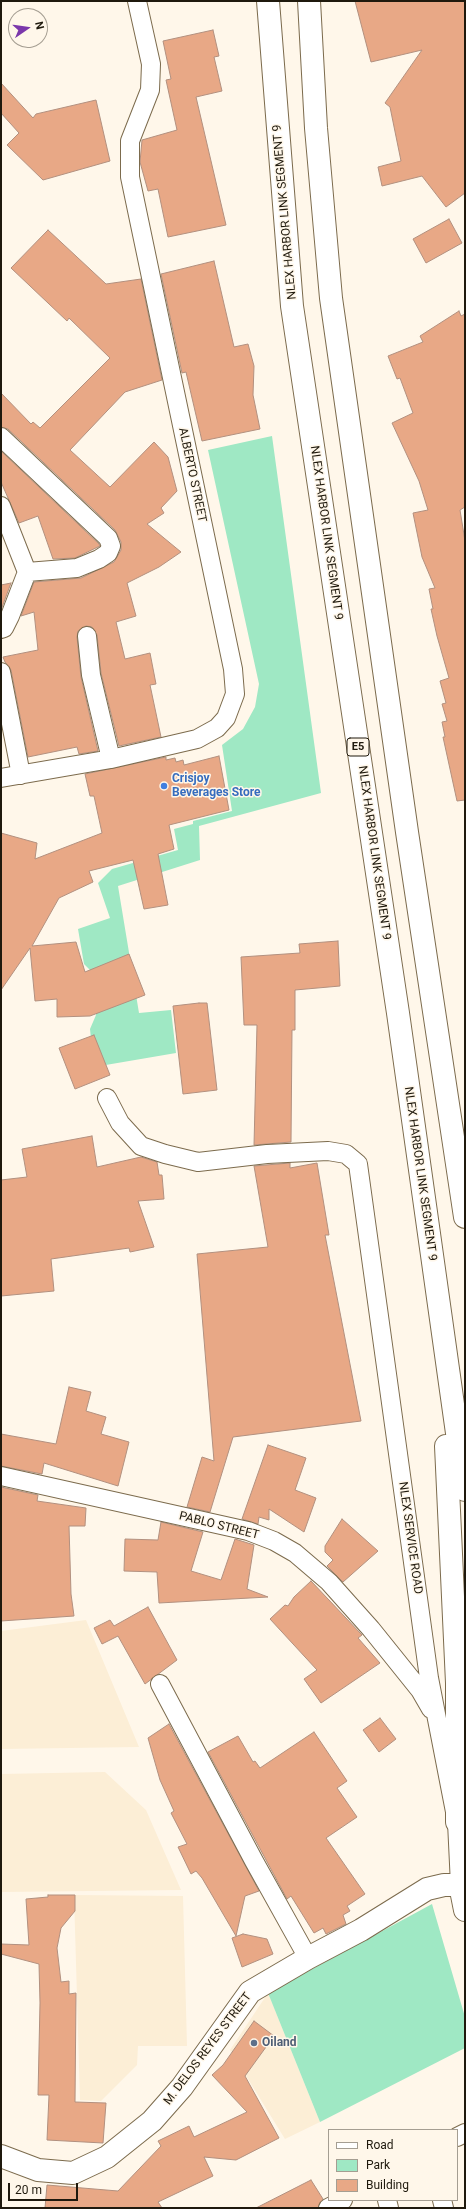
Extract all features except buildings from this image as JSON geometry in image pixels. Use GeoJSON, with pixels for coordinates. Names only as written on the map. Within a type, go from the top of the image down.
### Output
{"type":"FeatureCollection","features":[{"type":"Feature","properties":{"kind":"main road","name":"NLEX HARBOR LINK SEGMENT 9"},"geometry":{"type":"LineString","coordinates":[[268,1],[292,306],[398,1013],[440,1323],[465,1490]]}},
{"type":"Feature","properties":{"kind":"main road"},"geometry":{"type":"LineString","coordinates":[[308,1],[316,128],[331,298],[406,824],[465,1217]]}},
{"type":"Feature","properties":{"kind":"main road"},"geometry":{"type":"LineString","coordinates":[[440,1323],[457,1683],[457,1822]]}},
{"type":"Feature","properties":{"kind":"main road","name":"M. DELOS REYES STREET"},"geometry":{"type":"LineString","coordinates":[[1,2156],[38,2170],[73,2173],[107,2157],[152,2121],[182,2087],[250,1992],[308,1958],[362,1930],[427,1889],[444,1885],[460,1885]]}},
{"type":"Feature","properties":{"kind":"main road","name":"NLEX SERVICE ROAD"},"geometry":{"type":"LineString","coordinates":[[460,1885],[465,1910]]}},
{"type":"Feature","properties":{"kind":"street","name":"ALBERTO STREET"},"geometry":{"type":"LineString","coordinates":[[1,778],[111,759],[181,744],[208,734],[217,728],[226,718],[235,694],[233,669],[130,176],[130,141],[150,90],[151,64],[137,1]]}},
{"type":"Feature","properties":{"kind":"street"},"geometry":{"type":"LineString","coordinates":[[1,437],[108,538],[111,546],[108,553],[99,559],[77,568],[28,572]]}},
{"type":"Feature","properties":{"kind":"street"},"geometry":{"type":"LineString","coordinates":[[1,506],[28,572],[10,616],[4,628],[1,629]]}},
{"type":"Feature","properties":{"kind":"street"},"geometry":{"type":"LineString","coordinates":[[87,636],[91,675],[111,759]]}},
{"type":"Feature","properties":{"kind":"street"},"geometry":{"type":"LineString","coordinates":[[1,672],[21,775]]}},
{"type":"Feature","properties":{"kind":"street","name":"NLEX SERVICE ROAD"},"geometry":{"type":"LineString","coordinates":[[107,1098],[120,1123],[141,1146],[165,1154],[198,1162],[267,1154],[328,1151],[346,1154],[358,1164],[435,1714],[457,1822],[460,1885]]}},
{"type":"Feature","properties":{"kind":"street","name":"PABLO STREET"},"geometry":{"type":"LineString","coordinates":[[1,1476],[248,1531],[274,1541],[295,1553],[329,1582],[371,1629],[420,1690],[435,1714]]}},
{"type":"Feature","properties":{"kind":"street"},"geometry":{"type":"LineString","coordinates":[[160,1684],[254,1861],[308,1958]]}},
{"type":"Feature","properties":{"kind":"street"},"geometry":{"type":"LineString","coordinates":[[328,2208],[341,2201]]}},
{"type":"Feature","properties":{"kind":"shaded area"},"geometry":{"type":"Polygon","coordinates":[[[86,1620],[139,1747],[1,1749],[1,1631],[86,1620]]]}},
{"type":"Feature","properties":{"kind":"shaded area"},"geometry":{"type":"Polygon","coordinates":[[[105,1772],[146,1810],[181,1890],[1,1892],[1,1774],[105,1772]]]}},
{"type":"Feature","properties":{"kind":"shaded area"},"geometry":{"type":"Polygon","coordinates":[[[74,1895],[183,1896],[187,2046],[138,2046],[137,2065],[101,2101],[80,2100],[74,1895]]]}},
{"type":"Feature","properties":{"kind":"shaded area"},"geometry":{"type":"Polygon","coordinates":[[[268,1993],[320,2122],[285,2139],[230,2050],[268,1993]]]}},
{"type":"Feature","properties":{"kind":"green space"},"geometry":{"type":"Polygon","coordinates":[[[272,436],[321,793],[199,826],[200,860],[118,886],[139,1013],[171,1010],[176,1053],[94,1067],[90,1029],[96,1015],[92,972],[84,964],[78,929],[110,918],[98,883],[112,869],[178,850],[174,829],[193,824],[193,821],[232,811],[222,745],[243,729],[255,707],[259,684],[208,450],[272,436]]]}},
{"type":"Feature","properties":{"kind":"green space"},"geometry":{"type":"Polygon","coordinates":[[[432,1904],[465,2017],[465,2048],[320,2122],[268,1993],[432,1904]]]}},
{"type":"Feature","properties":{"kind":"place","name":"Crisjoy Beverages Store"},"geometry":{"type":"Point","coordinates":[164,786]}},
{"type":"Feature","properties":{"kind":"place","name":"Oiland"},"geometry":{"type":"Point","coordinates":[254,2043]}}]}
